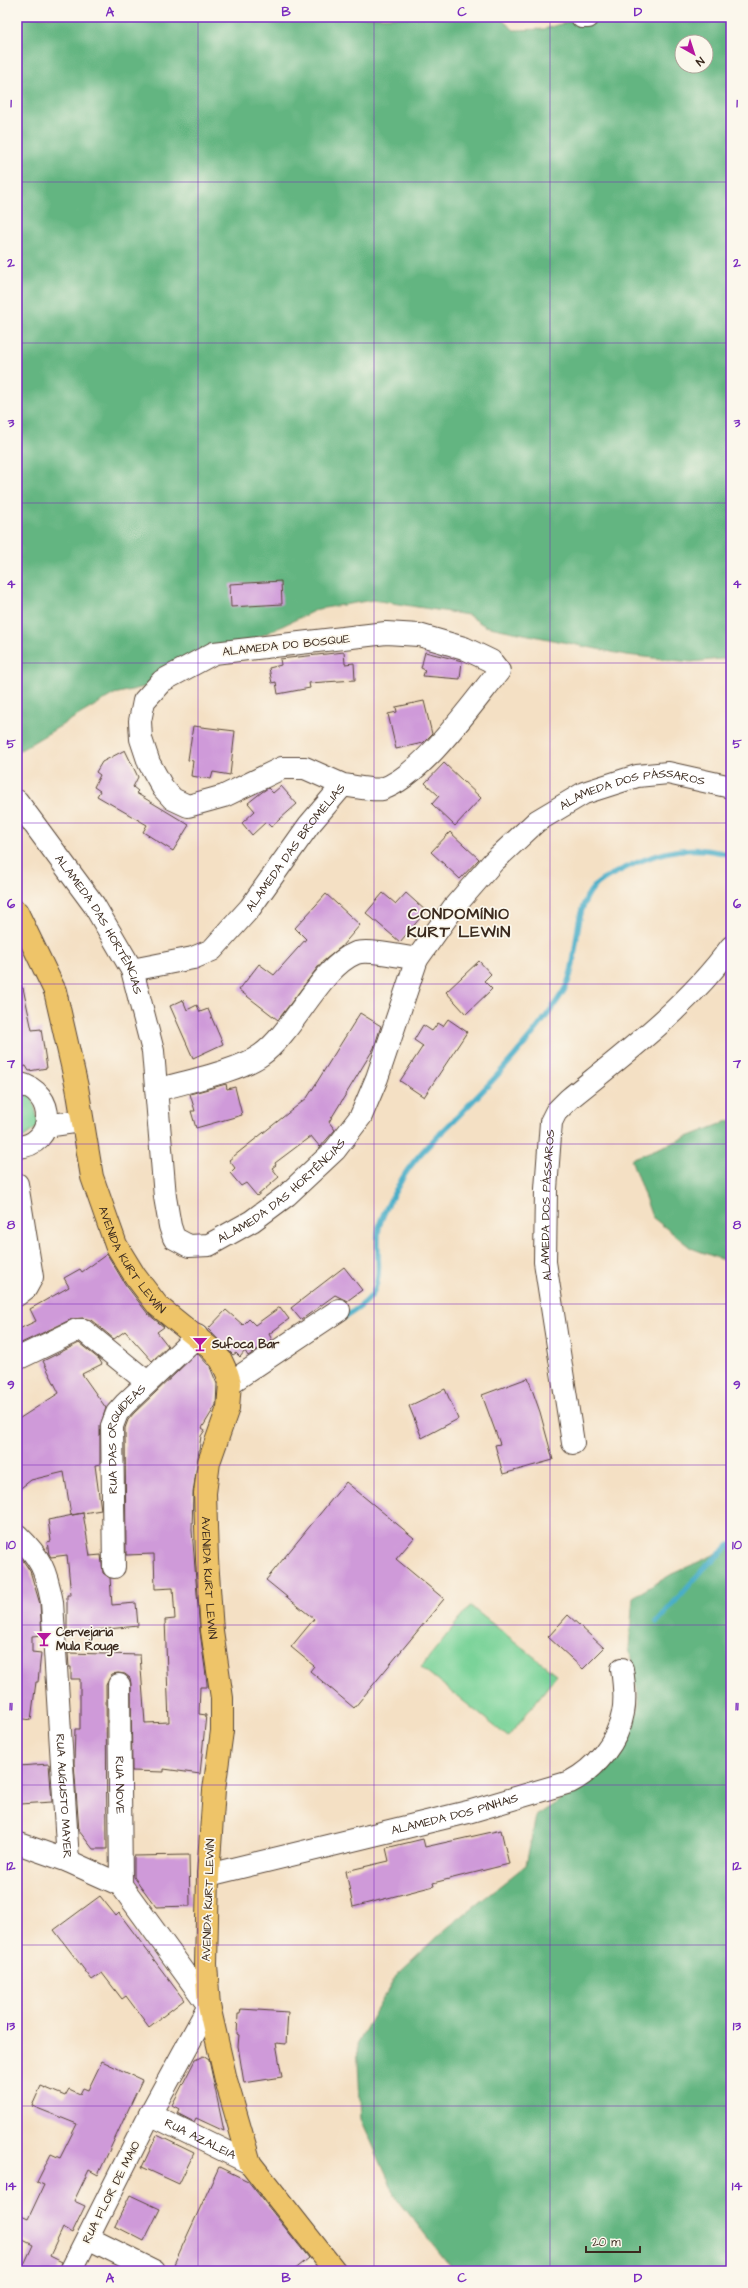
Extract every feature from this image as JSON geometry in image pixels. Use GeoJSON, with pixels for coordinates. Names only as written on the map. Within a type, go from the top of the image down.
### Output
{"type":"FeatureCollection","features":[{"type":"Feature","properties":{"kind":"main road","name":"AVENIDA KURT LEWIN"},"geometry":{"type":"LineString","coordinates":[[17,912],[55,991],[77,1087],[92,1177],[104,1216],[116,1245],[135,1276],[158,1306],[197,1336],[221,1360],[230,1383],[228,1408],[209,1462],[205,1494],[207,1559],[212,1623],[222,1698],[222,1732],[214,1790],[208,1875],[206,1964],[209,2006],[226,2080],[250,2163],[335,2271]]}},
{"type":"Feature","properties":{"kind":"street"},"geometry":{"type":"LineString","coordinates":[[582,17],[588,17]]}},
{"type":"Feature","properties":{"kind":"street","name":"ALAMEDA DO BOSQUE"},"geometry":{"type":"LineString","coordinates":[[343,785],[305,768],[282,768],[224,796],[188,806],[173,799],[163,788],[149,763],[141,739],[140,721],[144,701],[162,681],[214,653],[386,633],[419,635],[464,648],[491,661],[499,670]]}},
{"type":"Feature","properties":{"kind":"street","name":"ALAMEDA DAS BROMÉLIAS"},"geometry":{"type":"LineString","coordinates":[[132,970],[193,958],[212,950],[250,908],[309,825],[343,785],[381,789],[396,781],[429,757],[499,670]]}},
{"type":"Feature","properties":{"kind":"street","name":"ALAMEDA DOS PÁSSAROS"},"geometry":{"type":"LineString","coordinates":[[536,821],[584,793],[637,776],[668,773],[731,787]]}},
{"type":"Feature","properties":{"kind":"street","name":"ALAMEDA DAS HORTÊNCIAS"},"geometry":{"type":"LineString","coordinates":[[17,801],[94,905],[132,970],[153,1051],[165,1197],[170,1226],[174,1238],[182,1244],[188,1246],[209,1245],[252,1221],[287,1195],[335,1150],[361,1116],[377,1078],[417,959],[454,907],[493,862],[536,821]]}},
{"type":"Feature","properties":{"kind":"street","name":"ALAMEDA DOS PÁSSAROS"},"geometry":{"type":"LineString","coordinates":[[572,1443],[545,1262],[546,1189],[551,1122],[556,1112],[569,1099],[612,1064],[689,996],[716,967],[731,947]]}},
{"type":"Feature","properties":{"kind":"street"},"geometry":{"type":"LineString","coordinates":[[157,1090],[242,1065],[261,1055],[280,1036],[333,969],[357,953],[388,954],[417,959]]}},
{"type":"Feature","properties":{"kind":"street"},"geometry":{"type":"LineString","coordinates":[[17,1083],[31,1088],[42,1097],[47,1116],[46,1126],[40,1135],[32,1143],[17,1147]]}},
{"type":"Feature","properties":{"kind":"street"},"geometry":{"type":"LineString","coordinates":[[46,1126],[82,1121]]}},
{"type":"Feature","properties":{"kind":"street"},"geometry":{"type":"LineString","coordinates":[[17,1184],[32,1277],[26,1288],[17,1295]]}},
{"type":"Feature","properties":{"kind":"street"},"geometry":{"type":"LineString","coordinates":[[230,1383],[340,1310]]}},
{"type":"Feature","properties":{"kind":"street"},"geometry":{"type":"LineString","coordinates":[[17,1359],[78,1330],[84,1330],[148,1382]]}},
{"type":"Feature","properties":{"kind":"street","name":"RUA DAS ORQUÍDEAS"},"geometry":{"type":"LineString","coordinates":[[114,1567],[112,1426],[117,1414],[148,1382],[197,1336]]}},
{"type":"Feature","properties":{"kind":"street","name":"RUA AUGUSTO MAYER"},"geometry":{"type":"LineString","coordinates":[[17,1535],[38,1557],[47,1575],[52,1602],[68,1861],[121,1885],[209,2006]]}},
{"type":"Feature","properties":{"kind":"street","name":"ALAMEDA DOS PINHAIS"},"geometry":{"type":"LineString","coordinates":[[208,1875],[468,1812],[570,1782],[597,1764],[616,1731],[623,1713],[622,1669]]}},
{"type":"Feature","properties":{"kind":"street","name":"RUA NOVE"},"geometry":{"type":"LineString","coordinates":[[119,1685],[121,1885]]}},
{"type":"Feature","properties":{"kind":"street"},"geometry":{"type":"LineString","coordinates":[[17,1843],[68,1861]]}},
{"type":"Feature","properties":{"kind":"street","name":"RUA FLOR DE MAIO"},"geometry":{"type":"LineString","coordinates":[[72,2271],[150,2114],[209,2006]]}},
{"type":"Feature","properties":{"kind":"street","name":"RUA AZALEIA"},"geometry":{"type":"LineString","coordinates":[[150,2114],[250,2163]]}},
{"type":"Feature","properties":{"kind":"street"},"geometry":{"type":"LineString","coordinates":[[88,2238],[154,2271]]}},
{"type":"Feature","properties":{"kind":"green space"},"geometry":{"type":"Polygon","coordinates":[[[17,17],[499,17],[514,30],[544,29],[584,17],[701,17],[710,20],[731,21],[731,658],[691,662],[626,655],[485,626],[468,615],[373,600],[318,609],[162,683],[114,694],[17,752],[17,17]]]}},
{"type":"Feature","properties":{"kind":"green space"},"geometry":{"type":"Polygon","coordinates":[[[17,1089],[32,1095],[39,1126],[17,1142],[17,1089]]]}},
{"type":"Feature","properties":{"kind":"green space"},"geometry":{"type":"Polygon","coordinates":[[[731,1120],[731,1263],[691,1248],[652,1217],[631,1159],[731,1120]]]}},
{"type":"Feature","properties":{"kind":"green space"},"geometry":{"type":"Polygon","coordinates":[[[731,1547],[731,2271],[454,2271],[397,2199],[361,2119],[357,2044],[396,1976],[447,1928],[526,1865],[536,1816],[606,1770],[640,1705],[629,1648],[633,1597],[672,1574],[731,1547]]]}},
{"type":"Feature","properties":{"kind":"green space"},"geometry":{"type":"Polygon","coordinates":[[[470,1606],[557,1675],[508,1737],[421,1667],[470,1606]]]}},
{"type":"Feature","properties":{"kind":"building"},"geometry":{"type":"Polygon","coordinates":[[[281,581],[282,604],[231,607],[230,584],[281,581]]]}},
{"type":"Feature","properties":{"kind":"building"},"geometry":{"type":"Polygon","coordinates":[[[344,652],[345,664],[354,663],[355,680],[309,683],[310,688],[278,694],[276,682],[272,683],[269,668],[281,665],[280,659],[344,652]]]}},
{"type":"Feature","properties":{"kind":"building"},"geometry":{"type":"Polygon","coordinates":[[[425,652],[462,661],[460,679],[423,676],[425,670],[421,668],[425,652]]]}},
{"type":"Feature","properties":{"kind":"building"},"geometry":{"type":"Polygon","coordinates":[[[424,701],[432,734],[423,743],[396,749],[388,714],[397,712],[396,707],[424,701]]]}},
{"type":"Feature","properties":{"kind":"building"},"geometry":{"type":"Polygon","coordinates":[[[193,726],[235,731],[230,775],[213,772],[211,779],[191,776],[193,761],[188,760],[193,726]]]}},
{"type":"Feature","properties":{"kind":"building"},"geometry":{"type":"Polygon","coordinates":[[[125,750],[138,777],[133,787],[138,791],[136,793],[189,825],[173,851],[143,832],[147,825],[97,796],[100,791],[94,787],[100,775],[96,772],[102,762],[125,750]]]}},
{"type":"Feature","properties":{"kind":"building"},"geometry":{"type":"Polygon","coordinates":[[[444,763],[481,798],[455,826],[432,804],[439,796],[425,783],[444,763]]]}},
{"type":"Feature","properties":{"kind":"building"},"geometry":{"type":"Polygon","coordinates":[[[281,786],[297,804],[271,827],[266,822],[252,835],[242,823],[255,811],[248,803],[268,788],[273,793],[281,786]]]}},
{"type":"Feature","properties":{"kind":"building"},"geometry":{"type":"Polygon","coordinates":[[[450,832],[479,859],[460,879],[431,852],[450,832]]]}},
{"type":"Feature","properties":{"kind":"building"},"geometry":{"type":"Polygon","coordinates":[[[383,893],[396,904],[406,893],[426,911],[400,942],[366,913],[383,893]]]}},
{"type":"Feature","properties":{"kind":"building"},"geometry":{"type":"Polygon","coordinates":[[[326,894],[360,925],[341,947],[321,963],[278,1020],[239,990],[259,964],[274,975],[306,939],[295,928],[326,894]]]}},
{"type":"Feature","properties":{"kind":"building"},"geometry":{"type":"Polygon","coordinates":[[[479,961],[491,974],[484,981],[492,989],[466,1014],[446,992],[479,961]]]}},
{"type":"Feature","properties":{"kind":"building"},"geometry":{"type":"Polygon","coordinates":[[[23,988],[32,1030],[41,1029],[47,1068],[29,1071],[26,1066],[17,1068],[17,989],[23,988]]]}},
{"type":"Feature","properties":{"kind":"building"},"geometry":{"type":"Polygon","coordinates":[[[183,1000],[187,1010],[197,1005],[200,1012],[208,1009],[223,1044],[193,1058],[170,1006],[183,1000]]]}},
{"type":"Feature","properties":{"kind":"building"},"geometry":{"type":"Polygon","coordinates":[[[360,1013],[381,1026],[374,1048],[329,1122],[335,1130],[320,1147],[311,1136],[275,1163],[276,1165],[272,1168],[279,1177],[257,1196],[246,1183],[241,1186],[230,1173],[235,1168],[229,1160],[307,1098],[360,1013]]]}},
{"type":"Feature","properties":{"kind":"building"},"geometry":{"type":"Polygon","coordinates":[[[448,1019],[467,1032],[424,1097],[400,1081],[423,1046],[414,1040],[423,1025],[432,1031],[438,1023],[443,1026],[448,1019]]]}},
{"type":"Feature","properties":{"kind":"building"},"geometry":{"type":"Polygon","coordinates":[[[226,1084],[227,1089],[235,1087],[242,1115],[196,1128],[191,1111],[195,1111],[190,1094],[226,1084]]]}},
{"type":"Feature","properties":{"kind":"building"},"geometry":{"type":"Polygon","coordinates":[[[107,1254],[125,1284],[148,1314],[164,1327],[157,1332],[168,1346],[152,1361],[125,1331],[114,1339],[91,1320],[83,1318],[72,1319],[17,1345],[17,1330],[36,1321],[30,1309],[69,1287],[64,1278],[80,1269],[82,1272],[107,1254]]]}},
{"type":"Feature","properties":{"kind":"building"},"geometry":{"type":"Polygon","coordinates":[[[344,1267],[362,1290],[347,1301],[335,1295],[301,1320],[291,1308],[344,1267]]]}},
{"type":"Feature","properties":{"kind":"building"},"geometry":{"type":"Polygon","coordinates":[[[280,1307],[289,1319],[269,1334],[272,1340],[248,1356],[245,1351],[240,1357],[236,1353],[233,1355],[208,1329],[226,1310],[243,1325],[249,1319],[255,1325],[280,1307]]]}},
{"type":"Feature","properties":{"kind":"building"},"geometry":{"type":"Polygon","coordinates":[[[79,1343],[99,1359],[102,1364],[82,1374],[106,1408],[100,1426],[100,1464],[95,1465],[101,1510],[71,1515],[64,1472],[31,1480],[17,1491],[17,1420],[59,1393],[43,1361],[79,1343]]]}},
{"type":"Feature","properties":{"kind":"building"},"geometry":{"type":"Polygon","coordinates":[[[197,1353],[210,1367],[217,1384],[216,1405],[202,1428],[205,1430],[201,1436],[193,1493],[192,1530],[200,1632],[207,1683],[207,1687],[200,1687],[199,1714],[206,1715],[200,1774],[164,1769],[164,1772],[132,1771],[130,1678],[125,1674],[112,1674],[106,1685],[107,1849],[93,1849],[79,1831],[74,1763],[75,1729],[80,1729],[80,1679],[71,1679],[71,1667],[69,1667],[68,1653],[140,1655],[145,1723],[169,1722],[165,1620],[175,1619],[173,1588],[155,1589],[154,1554],[126,1555],[125,1428],[128,1420],[134,1413],[197,1353]]]}},
{"type":"Feature","properties":{"kind":"building"},"geometry":{"type":"Polygon","coordinates":[[[528,1378],[540,1412],[553,1460],[503,1474],[495,1445],[500,1444],[482,1395],[528,1378]]]}},
{"type":"Feature","properties":{"kind":"building"},"geometry":{"type":"Polygon","coordinates":[[[445,1389],[458,1419],[422,1438],[409,1406],[445,1389]]]}},
{"type":"Feature","properties":{"kind":"building"},"geometry":{"type":"Polygon","coordinates":[[[346,1482],[414,1538],[396,1559],[444,1599],[354,1708],[310,1671],[314,1666],[291,1647],[314,1619],[266,1580],[346,1482]]]}},
{"type":"Feature","properties":{"kind":"building"},"geometry":{"type":"Polygon","coordinates":[[[83,1513],[90,1556],[101,1555],[103,1573],[110,1578],[112,1605],[136,1603],[138,1626],[67,1633],[67,1595],[71,1595],[67,1555],[51,1557],[49,1554],[47,1542],[51,1541],[48,1520],[83,1513]]]}},
{"type":"Feature","properties":{"kind":"building"},"geometry":{"type":"Polygon","coordinates":[[[17,1558],[22,1559],[30,1571],[40,1604],[42,1635],[32,1636],[32,1652],[41,1653],[38,1682],[36,1682],[31,1720],[17,1718],[17,1558]]]}},
{"type":"Feature","properties":{"kind":"building"},"geometry":{"type":"Polygon","coordinates":[[[568,1615],[604,1648],[583,1669],[548,1637],[568,1615]]]}},
{"type":"Feature","properties":{"kind":"building"},"geometry":{"type":"Polygon","coordinates":[[[49,1764],[52,1802],[20,1804],[18,1766],[49,1764]]]}},
{"type":"Feature","properties":{"kind":"building"},"geometry":{"type":"Polygon","coordinates":[[[501,1830],[509,1864],[433,1883],[434,1886],[353,1907],[346,1871],[389,1861],[386,1848],[423,1839],[425,1847],[501,1830]]]}},
{"type":"Feature","properties":{"kind":"building"},"geometry":{"type":"Polygon","coordinates":[[[189,1855],[190,1906],[156,1907],[134,1877],[134,1856],[189,1855]]]}},
{"type":"Feature","properties":{"kind":"building"},"geometry":{"type":"Polygon","coordinates":[[[100,1896],[116,1916],[119,1913],[184,2000],[149,2027],[126,1996],[122,1999],[102,1973],[92,1980],[54,1930],[100,1896]]]}},
{"type":"Feature","properties":{"kind":"building"},"geometry":{"type":"Polygon","coordinates":[[[241,2009],[288,2012],[286,2044],[276,2043],[282,2077],[244,2083],[238,2046],[239,2035],[237,2034],[238,2014],[240,2014],[241,2009]]]}},
{"type":"Feature","properties":{"kind":"building"},"geometry":{"type":"Polygon","coordinates":[[[203,2056],[209,2060],[224,2131],[196,2118],[194,2122],[177,2113],[179,2109],[172,2105],[195,2060],[203,2056]]]}},
{"type":"Feature","properties":{"kind":"building"},"geometry":{"type":"Polygon","coordinates":[[[102,2061],[142,2080],[98,2175],[89,2170],[74,2201],[85,2206],[72,2233],[63,2228],[50,2256],[62,2262],[59,2271],[21,2271],[33,2245],[17,2237],[17,2214],[28,2219],[44,2185],[37,2182],[51,2154],[60,2158],[77,2124],[32,2106],[41,2086],[65,2096],[69,2089],[80,2094],[83,2088],[88,2090],[102,2061]]]}},
{"type":"Feature","properties":{"kind":"building"},"geometry":{"type":"Polygon","coordinates":[[[157,2135],[194,2153],[179,2184],[142,2167],[157,2135]]]}},
{"type":"Feature","properties":{"kind":"building"},"geometry":{"type":"Polygon","coordinates":[[[219,2167],[248,2181],[309,2258],[293,2271],[190,2271],[174,2264],[219,2167]]]}},
{"type":"Feature","properties":{"kind":"building"},"geometry":{"type":"Polygon","coordinates":[[[130,2195],[160,2209],[144,2241],[115,2226],[130,2195]]]}},
{"type":"Feature","properties":{"kind":"waterway"},"geometry":{"type":"LineString","coordinates":[[343,1318],[361,1306],[376,1287],[379,1269],[379,1227],[389,1203],[414,1161],[516,1055],[541,1024],[563,992],[569,980],[572,967],[582,909],[587,897],[594,887],[604,879],[625,868],[664,853],[703,850],[731,855]]}},
{"type":"Feature","properties":{"kind":"waterway"},"geometry":{"type":"LineString","coordinates":[[657,1622],[706,1566],[731,1544]]}},
{"type":"Feature","properties":{"kind":"place","name":"Sufoca Bar"},"geometry":{"type":"Point","coordinates":[200,1344]}},
{"type":"Feature","properties":{"kind":"place","name":"Cervejaria Mula Rouge"},"geometry":{"type":"Point","coordinates":[44,1639]}},
{"type":"Feature","properties":{"kind":"district","name":"CONDOMÍNIO KURT LEWIN"},"geometry":{"type":"Point","coordinates":[459,922]}}]}
